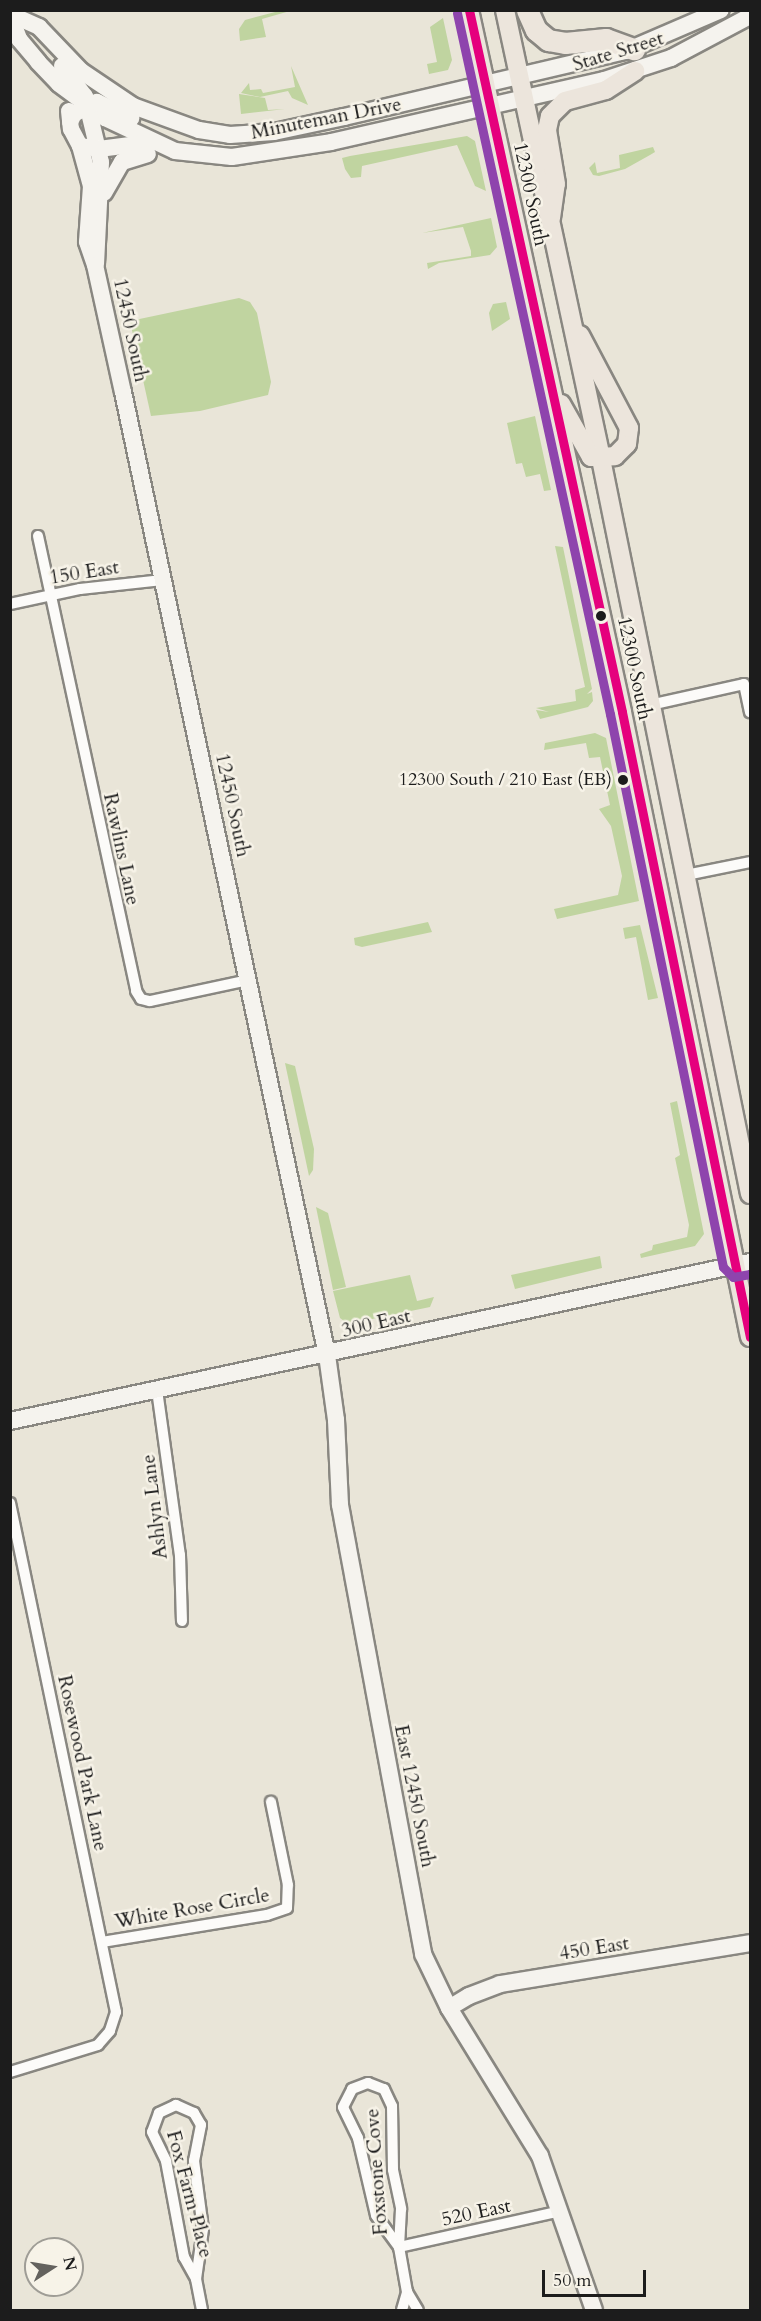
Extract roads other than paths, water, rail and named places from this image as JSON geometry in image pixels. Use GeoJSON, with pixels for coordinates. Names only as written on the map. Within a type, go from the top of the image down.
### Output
{"type":"FeatureCollection","features":[{"type":"Feature","properties":{"kind":"highway"},"geometry":{"type":"LineString","coordinates":[[527,10],[536,30],[554,42],[606,39],[634,49]]}},
{"type":"Feature","properties":{"kind":"main road","name":"12300 South"},"geometry":{"type":"LineString","coordinates":[[469,10],[743,1264],[750,1337]]}},
{"type":"Feature","properties":{"kind":"main road","name":"12300 South"},"geometry":{"type":"LineString","coordinates":[[505,10],[601,459],[750,1194]]}},
{"type":"Feature","properties":{"kind":"main road"},"geometry":{"type":"LineString","coordinates":[[549,223],[555,210],[556,184],[547,130],[550,116],[565,101],[606,90],[635,71]]}},
{"type":"Feature","properties":{"kind":"main road"},"geometry":{"type":"LineString","coordinates":[[550,381],[584,449],[601,459],[615,456],[627,444],[629,428],[569,315]]}},
{"type":"Feature","properties":{"kind":"street","name":"State Street"},"geometry":{"type":"LineString","coordinates":[[484,84],[634,49],[721,10]]}},
{"type":"Feature","properties":{"kind":"street","name":"Minuteman Drive"},"geometry":{"type":"LineString","coordinates":[[10,14],[39,27],[81,71],[133,106],[199,130],[230,135],[274,132],[484,84]]}},
{"type":"Feature","properties":{"kind":"street","name":"Minuteman Drive"},"geometry":{"type":"LineString","coordinates":[[10,14],[19,39],[59,84],[121,128],[175,150],[232,157],[270,154],[489,105]]}},
{"type":"Feature","properties":{"kind":"street","name":"State Street"},"geometry":{"type":"LineString","coordinates":[[489,105],[635,71],[695,47],[750,16]]}},
{"type":"Feature","properties":{"kind":"street","name":"12450 South"},"geometry":{"type":"LineString","coordinates":[[39,27],[49,52],[82,88],[99,150],[102,196],[96,265]]}},
{"type":"Feature","properties":{"kind":"street","name":"12450 South"},"geometry":{"type":"LineString","coordinates":[[59,84],[66,98],[70,122],[80,146],[91,186],[87,242],[96,265],[327,1355]]}},
{"type":"Feature","properties":{"kind":"street"},"geometry":{"type":"LineString","coordinates":[[70,122],[88,106],[102,102],[139,121],[176,133],[199,130]]}},
{"type":"Feature","properties":{"kind":"street"},"geometry":{"type":"LineString","coordinates":[[80,146],[99,150],[154,142]]}},
{"type":"Feature","properties":{"kind":"street"},"geometry":{"type":"LineString","coordinates":[[102,196],[114,171],[129,158],[175,150]]}},
{"type":"Feature","properties":{"kind":"street","name":"Rawlins Lane"},"geometry":{"type":"LineString","coordinates":[[38,536],[136,991],[141,999],[150,1001],[249,980]]}},
{"type":"Feature","properties":{"kind":"street","name":"150 East"},"geometry":{"type":"LineString","coordinates":[[10,604],[50,595],[163,580]]}},
{"type":"Feature","properties":{"kind":"street"},"geometry":{"type":"LineString","coordinates":[[650,705],[744,684],[750,712]]}},
{"type":"Feature","properties":{"kind":"street"},"geometry":{"type":"LineString","coordinates":[[686,875],[750,862]]}},
{"type":"Feature","properties":{"kind":"street","name":"300 East"},"geometry":{"type":"LineString","coordinates":[[10,1421],[327,1355],[743,1264]]}},
{"type":"Feature","properties":{"kind":"street","name":"East 12450 South"},"geometry":{"type":"LineString","coordinates":[[327,1355],[336,1420],[340,1504],[423,1954],[449,2008],[540,2156],[594,2310]]}},
{"type":"Feature","properties":{"kind":"street","name":"Ashlyn Lane"},"geometry":{"type":"LineString","coordinates":[[157,1390],[180,1555],[182,1621]]}},
{"type":"Feature","properties":{"kind":"street","name":"Rosewood Park Lane"},"geometry":{"type":"LineString","coordinates":[[10,1503],[116,2012],[110,2031],[88,2049],[10,2072]]}},
{"type":"Feature","properties":{"kind":"street","name":"White Rose Circle"},"geometry":{"type":"LineString","coordinates":[[102,1942],[267,1915],[286,1908],[288,1885],[271,1802]]}},
{"type":"Feature","properties":{"kind":"street","name":"450 East"},"geometry":{"type":"LineString","coordinates":[[449,2008],[500,1984],[750,1943]]}},
{"type":"Feature","properties":{"kind":"street","name":"Foxstone Cove"},"geometry":{"type":"LineString","coordinates":[[399,2247],[376,2215],[358,2138],[343,2108],[352,2089],[368,2083],[384,2089],[392,2106],[393,2170],[401,2209],[399,2247],[407,2292],[418,2310]]}},
{"type":"Feature","properties":{"kind":"street","name":"Fox Farm Place"},"geometry":{"type":"LineString","coordinates":[[196,2279],[203,2229],[194,2161],[201,2125],[189,2109],[176,2105],[159,2114],[152,2132],[168,2170],[184,2257],[196,2279],[202,2310]]}},
{"type":"Feature","properties":{"kind":"street","name":"520 East"},"geometry":{"type":"LineString","coordinates":[[399,2247],[561,2211]]}},
{"type":"Feature","properties":{"kind":"street","name":"Foxstone Cove"},"geometry":{"type":"LineString","coordinates":[[402,2310],[407,2292]]}},
{"type":"Feature","properties":{"kind":"place","name":"12300 South / 210 East (EB)"},"geometry":{"type":"Point","coordinates":[623,780]}}]}
